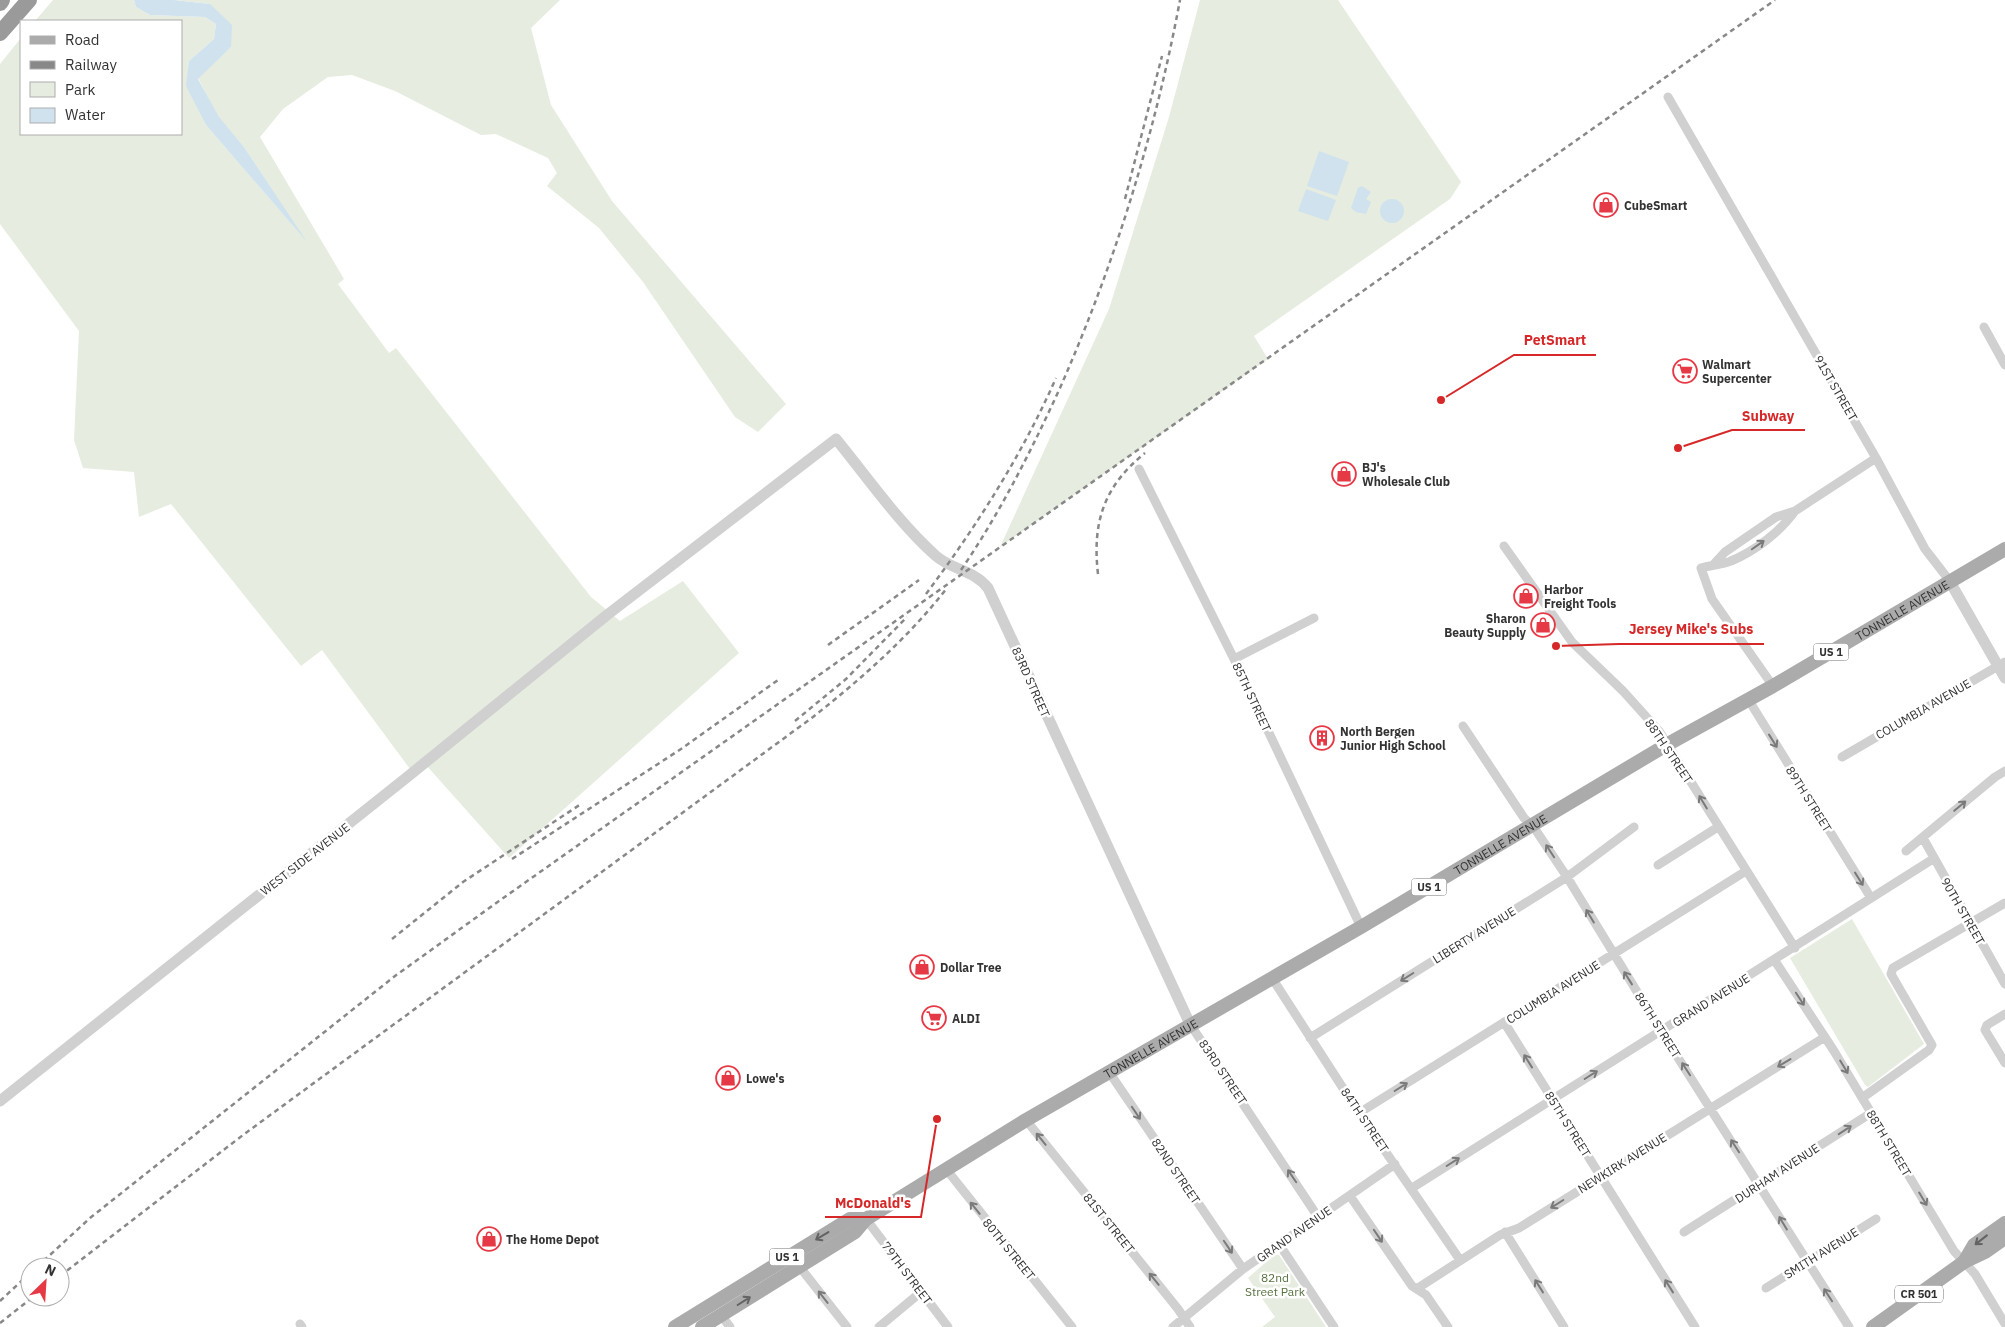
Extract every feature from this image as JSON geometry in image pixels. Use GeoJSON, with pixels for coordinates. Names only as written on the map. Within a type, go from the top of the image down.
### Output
{"type":"FeatureCollection","features":[{"type":"Feature","properties":{"kind":"highway"},"geometry":{"type":"LineString","coordinates":[[0,33],[29,0]]}},
{"type":"Feature","properties":{"kind":"main road","name":"TONNELLE AVENUE"},"geometry":{"type":"LineString","coordinates":[[702,1327],[855,1232],[866,1218],[1026,1120],[1361,927],[1668,744],[1773,686],[1949,580],[2005,549]]}},
{"type":"Feature","properties":{"kind":"main road","name":"TONNELLE AVENUE"},"geometry":{"type":"LineString","coordinates":[[675,1327],[850,1219],[866,1218]]}},
{"type":"Feature","properties":{"kind":"main road","name":"CR 501"},"geometry":{"type":"LineString","coordinates":[[1964,1262],[1974,1245],[2005,1223]]}},
{"type":"Feature","properties":{"kind":"main road","name":"CR 501"},"geometry":{"type":"LineString","coordinates":[[1881,1325],[1964,1262],[1985,1252],[2005,1238]]}},
{"type":"Feature","properties":{"kind":"street","name":"91ST STREET"},"geometry":{"type":"LineString","coordinates":[[1668,98],[1876,458],[1925,549],[1949,580],[2002,664],[2005,678]]}},
{"type":"Feature","properties":{"kind":"street"},"geometry":{"type":"LineString","coordinates":[[1984,327],[2005,365]]}},
{"type":"Feature","properties":{"kind":"street","name":"83RD STREET"},"geometry":{"type":"LineString","coordinates":[[607,615],[836,439],[901,519],[937,556],[972,574],[988,588],[1190,1024],[1318,1217]]}},
{"type":"Feature","properties":{"kind":"street"},"geometry":{"type":"LineString","coordinates":[[1773,686],[1712,598],[1701,568],[1730,561],[1744,554],[1784,526],[1795,511],[1876,458]]}},
{"type":"Feature","properties":{"kind":"street","name":"85TH STREET"},"geometry":{"type":"LineString","coordinates":[[1139,470],[1234,660],[1361,927]]}},
{"type":"Feature","properties":{"kind":"street","name":"88TH STREET"},"geometry":{"type":"LineString","coordinates":[[1504,546],[1572,642],[1654,724],[1795,948]]}},
{"type":"Feature","properties":{"kind":"street","name":"WEST SIDE AVENUE"},"geometry":{"type":"LineString","coordinates":[[0,1100],[406,778],[607,615]]}},
{"type":"Feature","properties":{"kind":"street"},"geometry":{"type":"LineString","coordinates":[[1234,660],[1314,618]]}},
{"type":"Feature","properties":{"kind":"street","name":"COLUMBIA AVENUE"},"geometry":{"type":"LineString","coordinates":[[1842,757],[2002,664]]}},
{"type":"Feature","properties":{"kind":"street","name":"89TH STREET"},"geometry":{"type":"LineString","coordinates":[[1748,699],[1871,898]]}},
{"type":"Feature","properties":{"kind":"street","name":"86TH STREET"},"geometry":{"type":"LineString","coordinates":[[1463,726],[1524,818],[1532,826],[1567,877],[1613,955],[1849,1327]]}},
{"type":"Feature","properties":{"kind":"street"},"geometry":{"type":"LineString","coordinates":[[1906,851],[1995,777],[2005,771]]}},
{"type":"Feature","properties":{"kind":"street","name":"LIBERTY AVENUE"},"geometry":{"type":"LineString","coordinates":[[1310,1038],[1567,877],[1634,827]]}},
{"type":"Feature","properties":{"kind":"street"},"geometry":{"type":"LineString","coordinates":[[1658,865],[1718,827]]}},
{"type":"Feature","properties":{"kind":"street","name":"90TH STREET"},"geometry":{"type":"LineString","coordinates":[[1923,838],[1933,859],[2005,984]]}},
{"type":"Feature","properties":{"kind":"street","name":"GRAND AVENUE"},"geometry":{"type":"LineString","coordinates":[[1412,1188],[1775,961],[1933,859]]}},
{"type":"Feature","properties":{"kind":"street","name":"COLUMBIA AVENUE"},"geometry":{"type":"LineString","coordinates":[[1360,1113],[1746,871]]}},
{"type":"Feature","properties":{"kind":"street"},"geometry":{"type":"LineString","coordinates":[[1862,1098],[1930,1050],[1932,1045],[1891,974],[1897,964],[2005,903]]}},
{"type":"Feature","properties":{"kind":"street","name":"88TH STREET"},"geometry":{"type":"LineString","coordinates":[[1775,961],[1825,1037],[1954,1251],[1976,1274],[2005,1324]]}},
{"type":"Feature","properties":{"kind":"street","name":"84TH STREET"},"geometry":{"type":"LineString","coordinates":[[1272,978],[1310,1038],[1460,1260]]}},
{"type":"Feature","properties":{"kind":"street"},"geometry":{"type":"LineString","coordinates":[[2005,1014],[1987,1025],[1985,1030],[2005,1063]]}},
{"type":"Feature","properties":{"kind":"street","name":"85TH STREET"},"geometry":{"type":"LineString","coordinates":[[1504,1022],[1695,1327]]}},
{"type":"Feature","properties":{"kind":"street","name":"NEWKIRK AVENUE"},"geometry":{"type":"LineString","coordinates":[[1418,1288],[1505,1232],[1519,1228],[1710,1107],[1825,1037]]}},
{"type":"Feature","properties":{"kind":"street","name":"82ND STREET"},"geometry":{"type":"LineString","coordinates":[[1109,1072],[1243,1269]]}},
{"type":"Feature","properties":{"kind":"street","name":"DURHAM AVENUE"},"geometry":{"type":"LineString","coordinates":[[1684,1232],[1871,1113]]}},
{"type":"Feature","properties":{"kind":"street","name":"81ST STREET"},"geometry":{"type":"LineString","coordinates":[[1026,1120],[1190,1327]]}},
{"type":"Feature","properties":{"kind":"street","name":"GRAND AVENUE"},"geometry":{"type":"LineString","coordinates":[[1173,1327],[1243,1269],[1396,1164]]}},
{"type":"Feature","properties":{"kind":"street","name":"80TH STREET"},"geometry":{"type":"LineString","coordinates":[[946,1169],[1072,1327]]}},
{"type":"Feature","properties":{"kind":"street"},"geometry":{"type":"LineString","coordinates":[[1350,1196],[1412,1286],[1418,1288],[1426,1295],[1448,1327]]}},
{"type":"Feature","properties":{"kind":"street","name":"79TH STREET"},"geometry":{"type":"LineString","coordinates":[[866,1218],[948,1327]]}},
{"type":"Feature","properties":{"kind":"street","name":"SMITH AVENUE"},"geometry":{"type":"LineString","coordinates":[[1766,1288],[1876,1219]]}},
{"type":"Feature","properties":{"kind":"street"},"geometry":{"type":"LineString","coordinates":[[1505,1232],[1564,1327]]}},
{"type":"Feature","properties":{"kind":"street"},"geometry":{"type":"LineString","coordinates":[[1279,1244],[1334,1327]]}},
{"type":"Feature","properties":{"kind":"street"},"geometry":{"type":"LineString","coordinates":[[800,1266],[847,1327]]}},
{"type":"Feature","properties":{"kind":"street"},"geometry":{"type":"LineString","coordinates":[[879,1327],[921,1292]]}},
{"type":"Feature","properties":{"kind":"street"},"geometry":{"type":"LineString","coordinates":[[721,1315],[730,1327]]}},
{"type":"Feature","properties":{"kind":"green space"},"geometry":{"type":"Polygon","coordinates":[[[53,0],[134,0],[136,7],[150,15],[205,17],[216,24],[214,39],[189,61],[187,86],[206,125],[303,237],[244,147],[218,117],[198,78],[231,47],[210,4],[175,0],[560,0],[531,28],[551,105],[612,201],[786,404],[758,432],[735,417],[643,282],[599,228],[547,186],[557,173],[548,158],[496,134],[481,135],[395,91],[352,75],[328,77],[283,109],[260,137],[344,279],[338,284],[389,353],[396,348],[591,597],[620,621],[683,581],[739,653],[509,858],[426,765],[413,773],[322,650],[301,666],[171,504],[139,517],[134,472],[83,468],[74,440],[79,331],[0,224],[0,64],[20,39],[20,135],[182,135],[182,20],[36,20],[53,0]]]}},
{"type":"Feature","properties":{"kind":"green space"},"geometry":{"type":"Polygon","coordinates":[[[1200,0],[1338,0],[1461,182],[1450,199],[1254,336],[1268,359],[1000,547],[1109,309],[1169,117],[1200,0]]]}},
{"type":"Feature","properties":{"kind":"green space"},"geometry":{"type":"Polygon","coordinates":[[[1852,919],[1924,1044],[1868,1087],[1865,1085],[1790,958],[1852,919]]]}},
{"type":"Feature","properties":{"kind":"green space","name":"82nd Street Park"},"geometry":{"type":"Polygon","coordinates":[[[1275,1254],[1279,1255],[1326,1327],[1262,1327],[1275,1317],[1248,1278],[1275,1254]]]}},
{"type":"Feature","properties":{"kind":"water"},"geometry":{"type":"Polygon","coordinates":[[[134,0],[174,0],[210,4],[232,25],[231,47],[198,79],[219,117],[244,147],[307,242],[206,125],[186,86],[189,61],[214,39],[216,24],[205,17],[150,15],[136,7],[134,0]]]}},
{"type":"Feature","properties":{"kind":"water"},"geometry":{"type":"Polygon","coordinates":[[[1319,151],[1349,162],[1337,196],[1307,186],[1319,151]]]}},
{"type":"Feature","properties":{"kind":"water"},"geometry":{"type":"Polygon","coordinates":[[[1362,186],[1371,192],[1366,199],[1371,202],[1366,214],[1356,212],[1351,208],[1358,188],[1362,186]]]}},
{"type":"Feature","properties":{"kind":"water"},"geometry":{"type":"Polygon","coordinates":[[[1306,189],[1336,200],[1328,221],[1298,211],[1306,189]]]}},
{"type":"Feature","properties":{"kind":"water"},"geometry":{"type":"Polygon","coordinates":[[[1387,199],[1397,199],[1404,206],[1404,216],[1397,223],[1387,223],[1380,216],[1380,206],[1387,199]]]}},
{"type":"Feature","properties":{"kind":"railway"},"geometry":{"type":"LineString","coordinates":[[961,570],[1002,504],[1038,435],[1080,341],[1116,246],[1146,149],[1180,0]]}},
{"type":"Feature","properties":{"kind":"railway"},"geometry":{"type":"LineString","coordinates":[[48,1257],[90,1218],[395,976],[1775,0]]}},
{"type":"Feature","properties":{"kind":"railway"},"geometry":{"type":"LineString","coordinates":[[1125,199],[1162,56]]}},
{"type":"Feature","properties":{"kind":"railway"},"geometry":{"type":"LineString","coordinates":[[926,594],[963,543],[997,490],[1043,407],[1056,378]]}},
{"type":"Feature","properties":{"kind":"railway"},"geometry":{"type":"LineString","coordinates":[[1098,574],[1097,538],[1104,506],[1120,479],[1145,453]]}},
{"type":"Feature","properties":{"kind":"railway"},"geometry":{"type":"LineString","coordinates":[[828,645],[919,580]]}},
{"type":"Feature","properties":{"kind":"railway"},"geometry":{"type":"LineString","coordinates":[[70,1268],[243,1135],[813,717],[884,657],[947,588]]}},
{"type":"Feature","properties":{"kind":"railway"},"geometry":{"type":"LineString","coordinates":[[795,721],[846,679],[907,617]]}},
{"type":"Feature","properties":{"kind":"railway"},"geometry":{"type":"LineString","coordinates":[[512,859],[681,749],[778,680]]}},
{"type":"Feature","properties":{"kind":"railway"},"geometry":{"type":"LineString","coordinates":[[392,939],[463,882],[581,804]]}},
{"type":"Feature","properties":{"kind":"railway"},"geometry":{"type":"LineString","coordinates":[[0,1301],[20,1282]]}},
{"type":"Feature","properties":{"kind":"railway"},"geometry":{"type":"LineString","coordinates":[[0,1323],[20,1307]]}},
{"type":"Feature","properties":{"kind":"place","name":"CubeSmart"},"geometry":{"type":"Point","coordinates":[1606,205]}},
{"type":"Feature","properties":{"kind":"place","name":"Walmart Supercenter"},"geometry":{"type":"Point","coordinates":[1685,371]}},
{"type":"Feature","properties":{"kind":"place","name":"PetSmart"},"geometry":{"type":"Point","coordinates":[1441,400]}},
{"type":"Feature","properties":{"kind":"place","name":"Subway"},"geometry":{"type":"Point","coordinates":[1678,448]}},
{"type":"Feature","properties":{"kind":"place","name":"BJ's Wholesale Club"},"geometry":{"type":"Point","coordinates":[1344,474]}},
{"type":"Feature","properties":{"kind":"place","name":"Harbor Freight Tools"},"geometry":{"type":"Point","coordinates":[1526,596]}},
{"type":"Feature","properties":{"kind":"place","name":"Sharon Beauty Supply"},"geometry":{"type":"Point","coordinates":[1543,625]}},
{"type":"Feature","properties":{"kind":"place","name":"Jersey Mike's Subs"},"geometry":{"type":"Point","coordinates":[1556,646]}},
{"type":"Feature","properties":{"kind":"place","name":"North Bergen Junior High School"},"geometry":{"type":"Point","coordinates":[1322,738]}},
{"type":"Feature","properties":{"kind":"place","name":"Dollar Tree"},"geometry":{"type":"Point","coordinates":[922,967]}},
{"type":"Feature","properties":{"kind":"place","name":"ALDI"},"geometry":{"type":"Point","coordinates":[934,1018]}},
{"type":"Feature","properties":{"kind":"place","name":"Lowe's"},"geometry":{"type":"Point","coordinates":[728,1078]}},
{"type":"Feature","properties":{"kind":"place","name":"McDonald's"},"geometry":{"type":"Point","coordinates":[937,1119]}},
{"type":"Feature","properties":{"kind":"place","name":"The Home Depot"},"geometry":{"type":"Point","coordinates":[489,1239]}}]}
